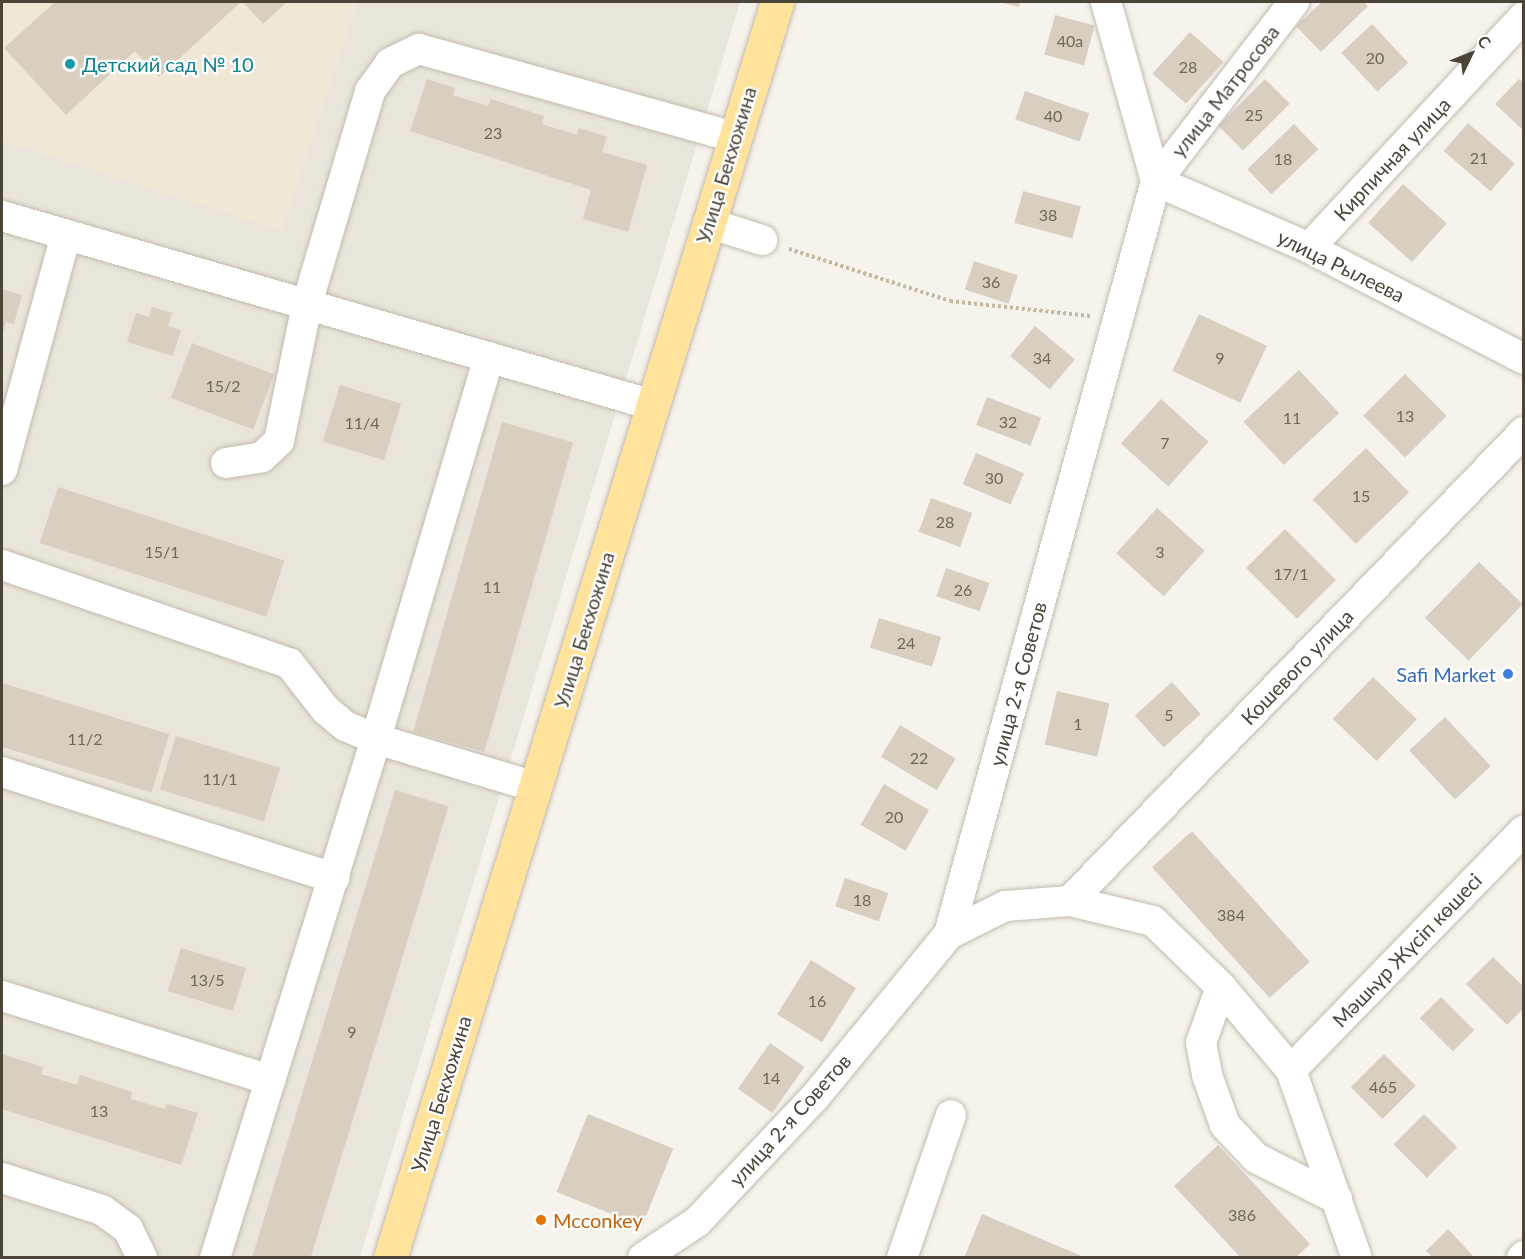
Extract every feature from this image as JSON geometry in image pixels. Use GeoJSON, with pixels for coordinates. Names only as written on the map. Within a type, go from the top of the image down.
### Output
{"type":"FeatureCollection","features":[{"type":"Feature","properties":{"kind":"main road","name":"Улица Бекхожина"},"geometry":{"type":"LineString","coordinates":[[390,1257],[777,2]]}},
{"type":"Feature","properties":{"kind":"street"},"geometry":{"type":"LineString","coordinates":[[1106,2],[1156,181]]}},
{"type":"Feature","properties":{"kind":"street","name":"улица Матросова"},"geometry":{"type":"LineString","coordinates":[[1156,181],[1294,2]]}},
{"type":"Feature","properties":{"kind":"street","name":"Кирпичная улица"},"geometry":{"type":"LineString","coordinates":[[1309,248],[1524,17]]}},
{"type":"Feature","properties":{"kind":"street"},"geometry":{"type":"LineString","coordinates":[[226,463],[262,457],[279,441],[307,304],[370,92],[390,63],[419,49],[735,137]]}},
{"type":"Feature","properties":{"kind":"street","name":"улица Рылеева"},"geometry":{"type":"LineString","coordinates":[[1156,181],[1309,248],[1524,359]]}},
{"type":"Feature","properties":{"kind":"street","name":"улица 2-я Советов"},"geometry":{"type":"LineString","coordinates":[[643,1257],[698,1221],[815,1097],[949,934],[1156,181]]}},
{"type":"Feature","properties":{"kind":"street"},"geometry":{"type":"LineString","coordinates":[[2,216],[653,405]]}},
{"type":"Feature","properties":{"kind":"street"},"geometry":{"type":"LineString","coordinates":[[709,223],[762,240]]}},
{"type":"Feature","properties":{"kind":"street"},"geometry":{"type":"LineString","coordinates":[[2,470],[66,235]]}},
{"type":"Feature","properties":{"kind":"street"},"geometry":{"type":"LineString","coordinates":[[215,1257],[335,878],[489,357]]}},
{"type":"Feature","properties":{"kind":"street","name":"Кошевого улица"},"geometry":{"type":"LineString","coordinates":[[1070,901],[1524,432]]}},
{"type":"Feature","properties":{"kind":"street"},"geometry":{"type":"LineString","coordinates":[[2,565],[289,663],[326,710],[345,726],[376,739],[536,787]]}},
{"type":"Feature","properties":{"kind":"street"},"geometry":{"type":"LineString","coordinates":[[2,772],[335,878]]}},
{"type":"Feature","properties":{"kind":"street","name":"Мәшһүр Жүсіп көшесі"},"geometry":{"type":"LineString","coordinates":[[1291,1070],[1524,830]]}},
{"type":"Feature","properties":{"kind":"street"},"geometry":{"type":"LineString","coordinates":[[949,934],[1005,906],[1070,901],[1153,921],[1221,987],[1291,1070],[1358,1257]]}},
{"type":"Feature","properties":{"kind":"street"},"geometry":{"type":"LineString","coordinates":[[1221,987],[1201,1043],[1207,1075],[1225,1125],[1256,1158],[1337,1199]]}},
{"type":"Feature","properties":{"kind":"street"},"geometry":{"type":"LineString","coordinates":[[2,996],[270,1080]]}},
{"type":"Feature","properties":{"kind":"street"},"geometry":{"type":"LineString","coordinates":[[902,1257],[951,1114]]}},
{"type":"Feature","properties":{"kind":"street"},"geometry":{"type":"LineString","coordinates":[[2,1178],[102,1210],[128,1229],[142,1257]]}},
{"type":"Feature","properties":{"kind":"path"},"geometry":{"type":"LineString","coordinates":[[762,240],[950,301],[1118,319]]}},
{"type":"Feature","properties":{"kind":"shaded area"},"geometry":{"type":"Polygon","coordinates":[[[2,2],[740,2],[360,1257],[2,1258],[2,2]]]}},
{"type":"Feature","properties":{"kind":"shaded area"},"geometry":{"type":"Polygon","coordinates":[[[2,2],[357,2],[282,232],[2,140],[2,2]]]}},
{"type":"Feature","properties":{"kind":"building","name":"Детский сад № 10"},"geometry":{"type":"Polygon","coordinates":[[[55,2],[241,2],[159,77],[135,51],[66,115],[4,48],[55,2]]]}},
{"type":"Feature","properties":{"kind":"building","name":"Детский сад № 10"},"geometry":{"type":"Polygon","coordinates":[[[243,2],[287,2],[263,24],[243,2]]]}},
{"type":"Feature","properties":{"kind":"building"},"geometry":{"type":"Polygon","coordinates":[[[999,2],[1020,2],[1019,7],[999,2]]]}},
{"type":"Feature","properties":{"kind":"building"},"geometry":{"type":"Polygon","coordinates":[[[1322,2],[1364,2],[1368,6],[1321,52],[1296,26],[1322,2]]]}},
{"type":"Feature","properties":{"kind":"building"},"geometry":{"type":"Polygon","coordinates":[[[1055,15],[1095,26],[1084,65],[1044,55],[1055,15]]]}},
{"type":"Feature","properties":{"kind":"building"},"geometry":{"type":"Polygon","coordinates":[[[1372,24],[1408,63],[1377,91],[1341,53],[1372,24]]]}},
{"type":"Feature","properties":{"kind":"building"},"geometry":{"type":"Polygon","coordinates":[[[1190,32],[1223,62],[1186,104],[1153,74],[1190,32]]]}},
{"type":"Feature","properties":{"kind":"building"},"geometry":{"type":"Polygon","coordinates":[[[427,79],[455,88],[453,95],[488,106],[491,99],[544,116],[542,124],[577,135],[579,128],[607,137],[602,152],[647,165],[628,232],[583,219],[591,190],[410,131],[427,79]]]}},
{"type":"Feature","properties":{"kind":"building"},"geometry":{"type":"Polygon","coordinates":[[[1265,79],[1290,104],[1243,150],[1218,126],[1265,79]]]}},
{"type":"Feature","properties":{"kind":"building"},"geometry":{"type":"Polygon","coordinates":[[[1519,79],[1524,83],[1524,131],[1495,104],[1519,79]]]}},
{"type":"Feature","properties":{"kind":"building"},"geometry":{"type":"Polygon","coordinates":[[[1025,91],[1089,113],[1080,142],[1015,119],[1025,91]]]}},
{"type":"Feature","properties":{"kind":"building"},"geometry":{"type":"Polygon","coordinates":[[[1468,123],[1515,164],[1491,192],[1444,151],[1468,123]]]}},
{"type":"Feature","properties":{"kind":"building"},"geometry":{"type":"Polygon","coordinates":[[[1294,124],[1318,149],[1272,194],[1247,169],[1294,124]]]}},
{"type":"Feature","properties":{"kind":"building"},"geometry":{"type":"Polygon","coordinates":[[[1403,184],[1447,223],[1412,262],[1368,223],[1403,184]]]}},
{"type":"Feature","properties":{"kind":"building"},"geometry":{"type":"Polygon","coordinates":[[[1023,191],[1081,207],[1072,238],[1014,223],[1023,191]]]}},
{"type":"Feature","properties":{"kind":"building"},"geometry":{"type":"Polygon","coordinates":[[[974,261],[1018,275],[1008,304],[965,290],[974,261]]]}},
{"type":"Feature","properties":{"kind":"building"},"geometry":{"type":"Polygon","coordinates":[[[2,289],[22,295],[14,324],[6,322],[2,335],[2,289]]]}},
{"type":"Feature","properties":{"kind":"building"},"geometry":{"type":"Polygon","coordinates":[[[152,307],[172,313],[168,326],[181,330],[173,356],[127,342],[136,313],[149,317],[152,307]]]}},
{"type":"Feature","properties":{"kind":"building"},"geometry":{"type":"Polygon","coordinates":[[[1199,314],[1267,346],[1240,403],[1172,371],[1199,314]]]}},
{"type":"Feature","properties":{"kind":"building"},"geometry":{"type":"Polygon","coordinates":[[[1035,326],[1075,359],[1050,389],[1010,356],[1035,326]]]}},
{"type":"Feature","properties":{"kind":"building"},"geometry":{"type":"Polygon","coordinates":[[[192,343],[274,375],[253,430],[171,398],[192,343]]]}},
{"type":"Feature","properties":{"kind":"building"},"geometry":{"type":"Polygon","coordinates":[[[1299,370],[1339,413],[1284,465],[1243,422],[1299,370]]]}},
{"type":"Feature","properties":{"kind":"building"},"geometry":{"type":"Polygon","coordinates":[[[1405,374],[1447,416],[1405,457],[1363,416],[1405,374]]]}},
{"type":"Feature","properties":{"kind":"building"},"geometry":{"type":"Polygon","coordinates":[[[340,385],[401,404],[384,460],[323,441],[340,385]]]}},
{"type":"Feature","properties":{"kind":"building"},"geometry":{"type":"Polygon","coordinates":[[[987,397],[1041,418],[1030,446],[976,425],[987,397]]]}},
{"type":"Feature","properties":{"kind":"building"},"geometry":{"type":"Polygon","coordinates":[[[1161,399],[1209,442],[1168,486],[1121,444],[1161,399]]]}},
{"type":"Feature","properties":{"kind":"building"},"geometry":{"type":"Polygon","coordinates":[[[502,422],[573,442],[484,752],[413,732],[502,422]]]}},
{"type":"Feature","properties":{"kind":"building"},"geometry":{"type":"Polygon","coordinates":[[[1366,448],[1409,493],[1356,544],[1313,499],[1366,448]]]}},
{"type":"Feature","properties":{"kind":"building"},"geometry":{"type":"Polygon","coordinates":[[[976,453],[1024,473],[1011,505],[963,484],[976,453]]]}},
{"type":"Feature","properties":{"kind":"building"},"geometry":{"type":"Polygon","coordinates":[[[58,487],[284,561],[266,617],[40,543],[58,487]]]}},
{"type":"Feature","properties":{"kind":"building"},"geometry":{"type":"Polygon","coordinates":[[[931,498],[972,513],[960,547],[919,532],[931,498]]]}},
{"type":"Feature","properties":{"kind":"building"},"geometry":{"type":"Polygon","coordinates":[[[1157,508],[1205,551],[1164,596],[1116,553],[1157,508]]]}},
{"type":"Feature","properties":{"kind":"building"},"geometry":{"type":"Polygon","coordinates":[[[1285,529],[1336,580],[1297,619],[1246,568],[1285,529]]]}},
{"type":"Feature","properties":{"kind":"building"},"geometry":{"type":"Polygon","coordinates":[[[1479,562],[1523,604],[1469,660],[1425,618],[1479,562]]]}},
{"type":"Feature","properties":{"kind":"building"},"geometry":{"type":"Polygon","coordinates":[[[946,568],[989,583],[980,611],[936,596],[946,568]]]}},
{"type":"Feature","properties":{"kind":"building"},"geometry":{"type":"Polygon","coordinates":[[[879,618],[941,637],[932,667],[870,648],[879,618]]]}},
{"type":"Feature","properties":{"kind":"building"},"geometry":{"type":"Polygon","coordinates":[[[1373,677],[1417,719],[1377,761],[1333,719],[1373,677]]]}},
{"type":"Feature","properties":{"kind":"building"},"geometry":{"type":"Polygon","coordinates":[[[1172,682],[1201,714],[1164,747],[1135,715],[1172,682]]]}},
{"type":"Feature","properties":{"kind":"building"},"geometry":{"type":"Polygon","coordinates":[[[2,683],[169,734],[152,792],[2,747],[2,683]]]}},
{"type":"Feature","properties":{"kind":"building"},"geometry":{"type":"Polygon","coordinates":[[[1057,691],[1110,703],[1097,757],[1045,745],[1057,691]]]}},
{"type":"Feature","properties":{"kind":"building"},"geometry":{"type":"Polygon","coordinates":[[[1445,717],[1491,766],[1455,799],[1409,750],[1445,717]]]}},
{"type":"Feature","properties":{"kind":"building"},"geometry":{"type":"Polygon","coordinates":[[[900,725],[956,758],[937,790],[881,757],[900,725]]]}},
{"type":"Feature","properties":{"kind":"building"},"geometry":{"type":"Polygon","coordinates":[[[176,736],[280,768],[264,821],[160,790],[176,736]]]}},
{"type":"Feature","properties":{"kind":"building"},"geometry":{"type":"Polygon","coordinates":[[[884,784],[929,810],[906,851],[860,825],[884,784]]]}},
{"type":"Feature","properties":{"kind":"building"},"geometry":{"type":"Polygon","coordinates":[[[395,790],[449,806],[310,1258],[252,1257],[395,790]]]}},
{"type":"Feature","properties":{"kind":"building"},"geometry":{"type":"Polygon","coordinates":[[[1192,831],[1310,962],[1270,998],[1152,867],[1192,831]]]}},
{"type":"Feature","properties":{"kind":"building"},"geometry":{"type":"Polygon","coordinates":[[[845,878],[888,893],[879,921],[835,906],[845,878]]]}},
{"type":"Feature","properties":{"kind":"building"},"geometry":{"type":"Polygon","coordinates":[[[181,948],[246,968],[233,1011],[168,991],[181,948]]]}},
{"type":"Feature","properties":{"kind":"building"},"geometry":{"type":"Polygon","coordinates":[[[1493,957],[1524,987],[1524,1008],[1507,1025],[1466,984],[1493,957]]]}},
{"type":"Feature","properties":{"kind":"building"},"geometry":{"type":"Polygon","coordinates":[[[811,960],[856,988],[822,1042],[777,1014],[811,960]]]}},
{"type":"Feature","properties":{"kind":"building"},"geometry":{"type":"Polygon","coordinates":[[[1441,997],[1474,1030],[1453,1051],[1420,1018],[1441,997]]]}},
{"type":"Feature","properties":{"kind":"building"},"geometry":{"type":"Polygon","coordinates":[[[770,1043],[804,1067],[772,1113],[738,1089],[770,1043]]]}},
{"type":"Feature","properties":{"kind":"building"},"geometry":{"type":"Polygon","coordinates":[[[2,1054],[43,1067],[41,1074],[77,1085],[80,1075],[132,1092],[131,1099],[165,1109],[167,1104],[198,1113],[181,1165],[2,1109],[2,1054]]]}},
{"type":"Feature","properties":{"kind":"building"},"geometry":{"type":"Polygon","coordinates":[[[1384,1054],[1416,1086],[1383,1119],[1351,1087],[1384,1054]]]}},
{"type":"Feature","properties":{"kind":"building"},"geometry":{"type":"Polygon","coordinates":[[[588,1114],[673,1148],[642,1226],[557,1192],[588,1114]]]}},
{"type":"Feature","properties":{"kind":"building"},"geometry":{"type":"Polygon","coordinates":[[[1424,1114],[1457,1147],[1427,1178],[1394,1144],[1424,1114]]]}},
{"type":"Feature","properties":{"kind":"building"},"geometry":{"type":"Polygon","coordinates":[[[1218,1145],[1310,1244],[1295,1258],[1241,1258],[1174,1186],[1218,1145]]]}},
{"type":"Feature","properties":{"kind":"building"},"geometry":{"type":"Polygon","coordinates":[[[982,1214],[1084,1257],[1084,1258],[964,1258],[982,1214]]]}},
{"type":"Feature","properties":{"kind":"building"},"geometry":{"type":"Polygon","coordinates":[[[1448,1229],[1475,1258],[1433,1258],[1426,1251],[1448,1229]]]}},
{"type":"Feature","properties":{"kind":"place","name":"Детский сад № 10"},"geometry":{"type":"Point","coordinates":[70,64]}},
{"type":"Feature","properties":{"kind":"place","name":"Safi Market"},"geometry":{"type":"Point","coordinates":[1508,674]}},
{"type":"Feature","properties":{"kind":"place","name":"Mcconkey"},"geometry":{"type":"Point","coordinates":[541,1220]}}]}
